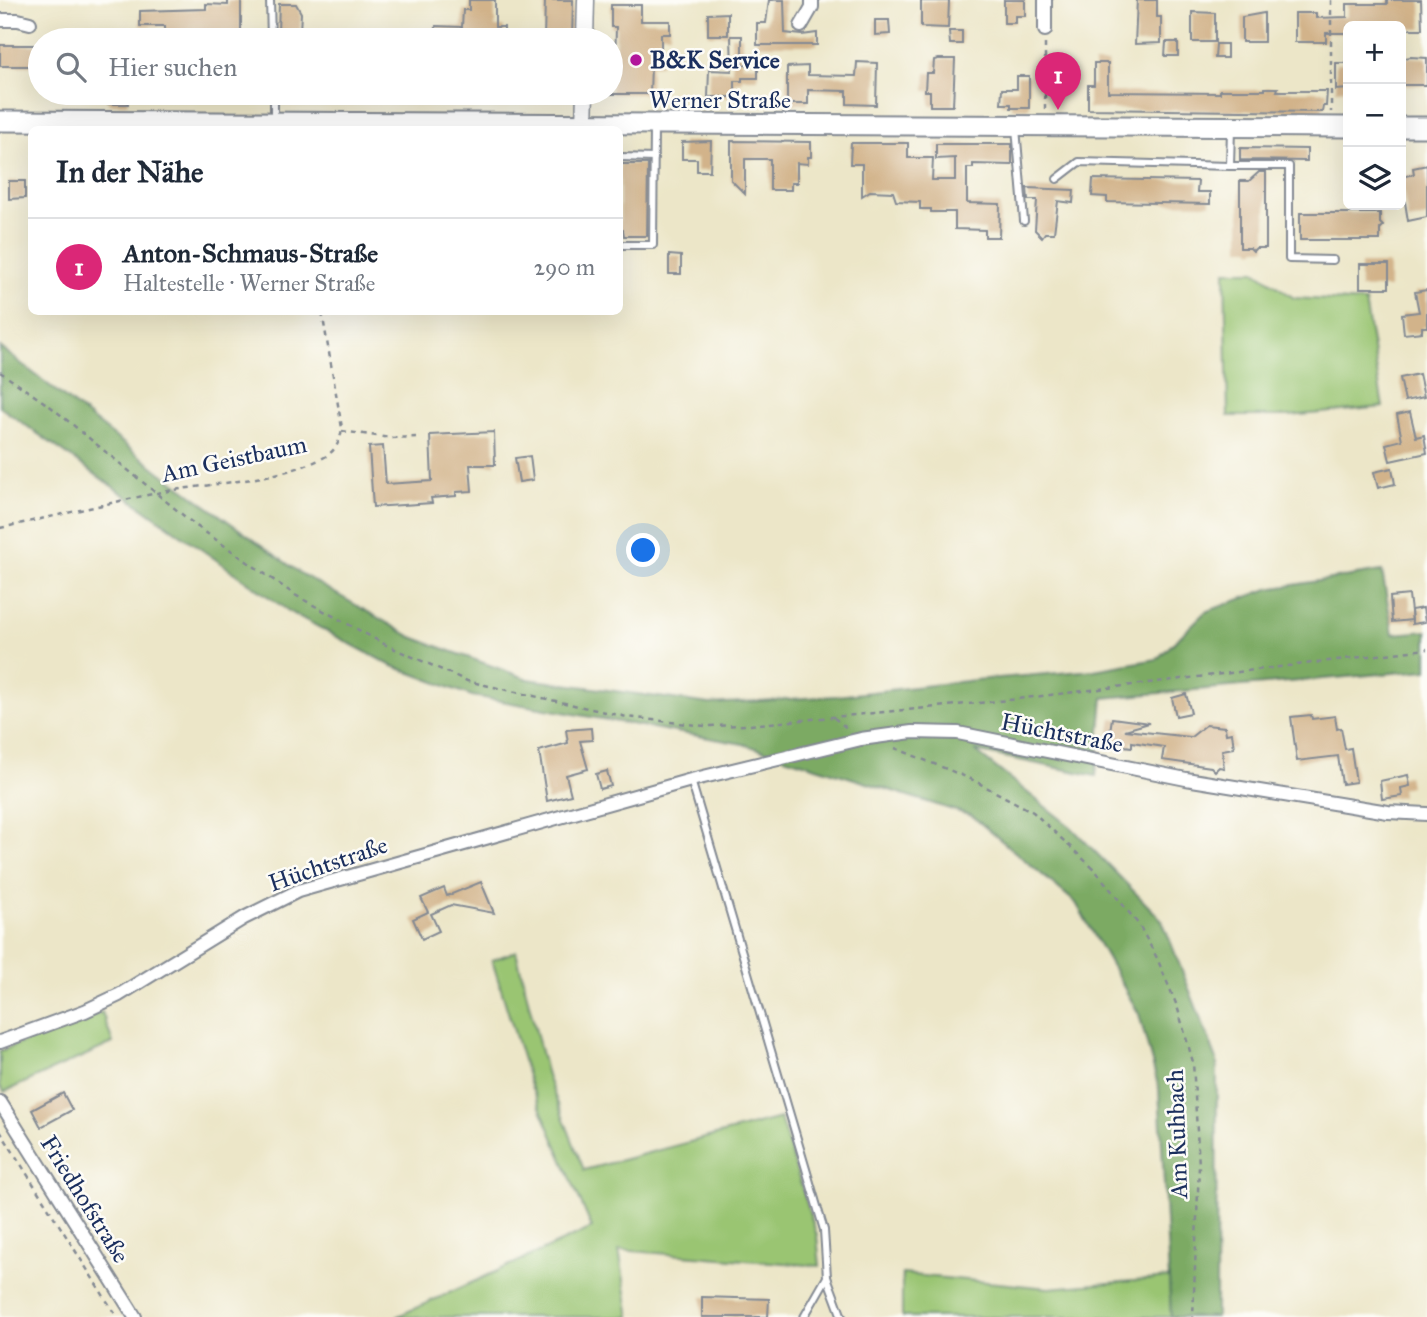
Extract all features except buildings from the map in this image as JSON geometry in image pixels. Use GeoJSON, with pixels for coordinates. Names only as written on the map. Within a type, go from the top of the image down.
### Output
{"type":"FeatureCollection","features":[{"type":"Feature","properties":{"kind":"main road","name":"Werner Straße"},"geometry":{"type":"LineString","coordinates":[[0,121],[274,122],[440,126]]}},
{"type":"Feature","properties":{"kind":"main road","name":"Werner Straße"},"geometry":{"type":"LineString","coordinates":[[533,126],[1340,127]]}},
{"type":"Feature","properties":{"kind":"main road"},"geometry":{"type":"LineString","coordinates":[[1406,127],[1427,127]]}},
{"type":"Feature","properties":{"kind":"street"},"geometry":{"type":"LineString","coordinates":[[585,28],[586,0]]}},
{"type":"Feature","properties":{"kind":"street"},"geometry":{"type":"LineString","coordinates":[[801,26],[812,7],[812,0]]}},
{"type":"Feature","properties":{"kind":"street"},"geometry":{"type":"LineString","coordinates":[[1045,0],[1045,30]]}},
{"type":"Feature","properties":{"kind":"street"},"geometry":{"type":"LineString","coordinates":[[0,20],[30,23]]}},
{"type":"Feature","properties":{"kind":"street"},"geometry":{"type":"LineString","coordinates":[[584,105],[584,125]]}},
{"type":"Feature","properties":{"kind":"street","name":"Hüchtstraße"},"geometry":{"type":"LineString","coordinates":[[0,1042],[85,1011],[119,995],[244,918],[298,891],[691,780],[861,738],[912,732],[958,733],[1186,779],[1388,812],[1427,814]]}},
{"type":"Feature","properties":{"kind":"street","name":"Friedhofstraße"},"geometry":{"type":"LineString","coordinates":[[0,1102],[135,1317]]}},
{"type":"Feature","properties":{"kind":"lane"},"geometry":{"type":"LineString","coordinates":[[270,0],[271,28]]}},
{"type":"Feature","properties":{"kind":"lane"},"geometry":{"type":"LineString","coordinates":[[274,105],[274,122]]}},
{"type":"Feature","properties":{"kind":"lane"},"geometry":{"type":"LineString","coordinates":[[623,245],[653,245],[654,125]]}},
{"type":"Feature","properties":{"kind":"lane"},"geometry":{"type":"LineString","coordinates":[[1016,126],[1024,221]]}},
{"type":"Feature","properties":{"kind":"lane"},"geometry":{"type":"LineString","coordinates":[[1230,166],[1231,126]]}},
{"type":"Feature","properties":{"kind":"lane"},"geometry":{"type":"LineString","coordinates":[[623,158],[654,158]]}},
{"type":"Feature","properties":{"kind":"lane"},"geometry":{"type":"LineString","coordinates":[[1057,179],[1079,162],[1289,166],[1289,259],[1333,260]]}},
{"type":"Feature","properties":{"kind":"lane"},"geometry":{"type":"LineString","coordinates":[[691,780],[824,1230],[827,1277],[842,1317]]}},
{"type":"Feature","properties":{"kind":"lane"},"geometry":{"type":"LineString","coordinates":[[804,1317],[827,1277]]}},
{"type":"Feature","properties":{"kind":"path"},"geometry":{"type":"LineString","coordinates":[[1331,0],[1340,127]]}},
{"type":"Feature","properties":{"kind":"path"},"geometry":{"type":"LineString","coordinates":[[1045,30],[1045,126]]}},
{"type":"Feature","properties":{"kind":"path"},"geometry":{"type":"LineString","coordinates":[[323,315],[342,431],[391,438],[416,437]]}},
{"type":"Feature","properties":{"kind":"path"},"geometry":{"type":"LineString","coordinates":[[0,372],[51,407],[195,525],[295,595],[386,645],[467,681],[627,717],[705,726],[750,725],[1009,700],[1427,649]]}},
{"type":"Feature","properties":{"kind":"path","name":"Am Geistbaum"},"geometry":{"type":"LineString","coordinates":[[0,528],[158,493],[255,478],[296,468],[321,459],[336,449],[342,431]]}},
{"type":"Feature","properties":{"kind":"path"},"geometry":{"type":"LineString","coordinates":[[831,716],[861,738]]}},
{"type":"Feature","properties":{"kind":"path","name":"Am Kuhbach"},"geometry":{"type":"LineString","coordinates":[[895,747],[971,779],[1033,812],[1095,870],[1139,925],[1157,958],[1177,1006],[1194,1062],[1199,1166],[1193,1317]]}},
{"type":"Feature","properties":{"kind":"path"},"geometry":{"type":"LineString","coordinates":[[0,1130],[117,1317]]}},
{"type":"Feature","properties":{"kind":"green space"},"geometry":{"type":"Polygon","coordinates":[[[1225,271],[1255,271],[1294,298],[1365,302],[1383,407],[1289,416],[1228,416],[1225,271]]]}},
{"type":"Feature","properties":{"kind":"green space"},"geometry":{"type":"Polygon","coordinates":[[[0,347],[160,472],[300,573],[412,637],[528,679],[710,704],[837,696],[1094,670],[1157,659],[1205,612],[1268,589],[1382,571],[1393,634],[1427,631],[1427,670],[1103,698],[1096,776],[975,751],[1071,827],[1162,920],[1217,1060],[1216,1317],[1171,1317],[1159,1089],[1139,1014],[1076,903],[972,816],[743,744],[472,696],[390,665],[290,612],[0,407],[0,347]]]}},
{"type":"Feature","properties":{"kind":"green space"},"geometry":{"type":"Polygon","coordinates":[[[516,951],[547,1076],[584,1170],[780,1118],[817,1236],[820,1266],[619,1250],[630,1317],[396,1317],[592,1228],[531,1086],[492,960],[516,951]]]}},
{"type":"Feature","properties":{"kind":"green space"},"geometry":{"type":"Polygon","coordinates":[[[102,1012],[113,1043],[4,1092],[0,1086],[0,1051],[102,1012]]]}},
{"type":"Feature","properties":{"kind":"green space"},"geometry":{"type":"Polygon","coordinates":[[[902,1274],[1049,1288],[1169,1278],[1171,1317],[902,1317],[902,1274]]]}},
{"type":"Feature","properties":{"kind":"place","name":"B&K Service"},"geometry":{"type":"Point","coordinates":[636,60]}},
{"type":"Feature","properties":{"kind":"place","name":"Anton-Schmaus-Straße"},"geometry":{"type":"Point","coordinates":[1058,110]}}]}
